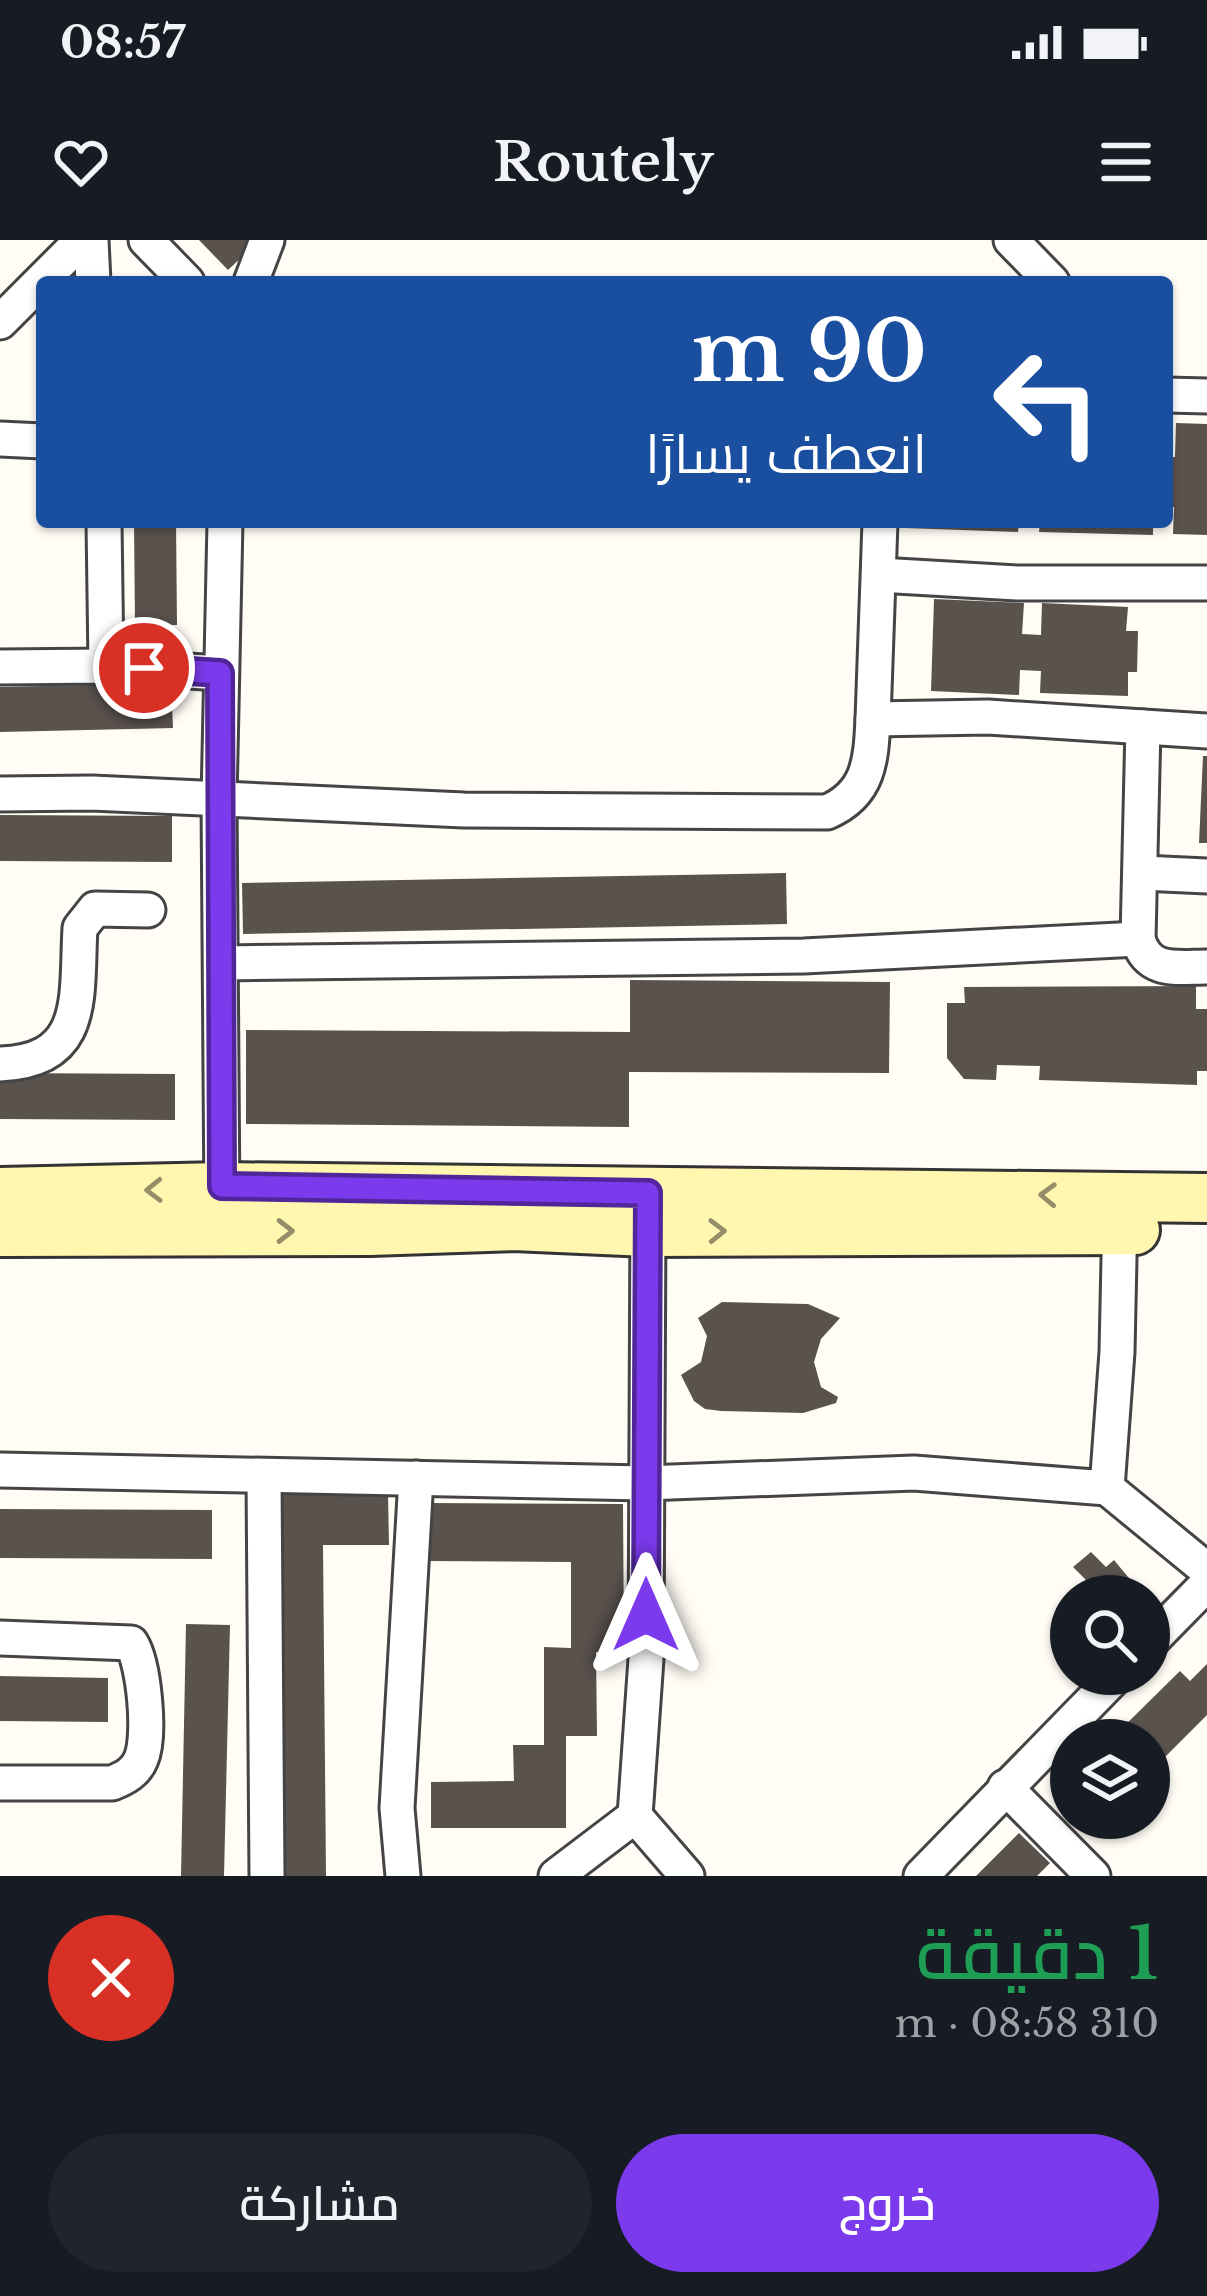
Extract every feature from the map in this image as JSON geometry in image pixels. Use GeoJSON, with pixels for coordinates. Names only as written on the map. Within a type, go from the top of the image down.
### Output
{"type":"FeatureCollection","features":[{"type":"Feature","properties":{"kind":"main road"},"geometry":{"type":"LineString","coordinates":[[0,1192],[222,1209],[648,1213],[974,1193],[1207,1232]]}},
{"type":"Feature","properties":{"kind":"main road"},"geometry":{"type":"LineString","coordinates":[[1120,1214],[1207,1198]]}},
{"type":"Feature","properties":{"kind":"main road"},"geometry":{"type":"LineString","coordinates":[[0,1232],[222,1209]]}},
{"type":"Feature","properties":{"kind":"street"},"geometry":{"type":"LineString","coordinates":[[86,240],[92,276]]}},
{"type":"Feature","properties":{"kind":"street"},"geometry":{"type":"LineString","coordinates":[[48,276],[86,240]]}},
{"type":"Feature","properties":{"kind":"street"},"geometry":{"type":"LineString","coordinates":[[146,240],[181,276]]}},
{"type":"Feature","properties":{"kind":"street"},"geometry":{"type":"LineString","coordinates":[[252,276],[267,240]]}},
{"type":"Feature","properties":{"kind":"street"},"geometry":{"type":"LineString","coordinates":[[1011,240],[1046,276]]}},
{"type":"Feature","properties":{"kind":"street"},"geometry":{"type":"LineString","coordinates":[[0,322],[36,288]]}},
{"type":"Feature","properties":{"kind":"street"},"geometry":{"type":"LineString","coordinates":[[1173,395],[1207,396]]}},
{"type":"Feature","properties":{"kind":"street"},"geometry":{"type":"LineString","coordinates":[[0,439],[36,441]]}},
{"type":"Feature","properties":{"kind":"street"},"geometry":{"type":"LineString","coordinates":[[104,528],[106,666]]}},
{"type":"Feature","properties":{"kind":"street"},"geometry":{"type":"LineString","coordinates":[[222,1209],[219,800],[225,528]]}},
{"type":"Feature","properties":{"kind":"street"},"geometry":{"type":"LineString","coordinates":[[0,794],[92,793],[464,810],[827,812],[848,803],[862,785],[872,748],[880,528]]}},
{"type":"Feature","properties":{"kind":"street"},"geometry":{"type":"LineString","coordinates":[[879,575],[1017,583],[1207,583]]}},
{"type":"Feature","properties":{"kind":"street"},"geometry":{"type":"LineString","coordinates":[[0,668],[106,666],[220,673]]}},
{"type":"Feature","properties":{"kind":"street"},"geometry":{"type":"LineString","coordinates":[[873,718],[988,717],[1207,731]]}},
{"type":"Feature","properties":{"kind":"street"},"geometry":{"type":"LineString","coordinates":[[1143,727],[1138,939],[1143,956],[1157,967],[1207,967]]}},
{"type":"Feature","properties":{"kind":"street"},"geometry":{"type":"LineString","coordinates":[[1142,873],[1207,876]]}},
{"type":"Feature","properties":{"kind":"street"},"geometry":{"type":"LineString","coordinates":[[0,1064],[25,1063],[56,1048],[69,1032],[75,1017],[80,928],[85,918],[95,909],[148,910]]}},
{"type":"Feature","properties":{"kind":"street"},"geometry":{"type":"LineString","coordinates":[[222,963],[804,956],[1138,939]]}},
{"type":"Feature","properties":{"kind":"street"},"geometry":{"type":"LineString","coordinates":[[648,1213],[646,1659],[635,1816],[687,1876]]}},
{"type":"Feature","properties":{"kind":"street"},"geometry":{"type":"LineString","coordinates":[[1108,1488],[1120,1214]]}},
{"type":"Feature","properties":{"kind":"street"},"geometry":{"type":"LineString","coordinates":[[0,1470],[645,1483],[914,1473],[1108,1488],[1207,1570]]}},
{"type":"Feature","properties":{"kind":"street"},"geometry":{"type":"LineString","coordinates":[[264,1478],[267,1876]]}},
{"type":"Feature","properties":{"kind":"street"},"geometry":{"type":"LineString","coordinates":[[403,1876],[397,1808],[416,1478]]}},
{"type":"Feature","properties":{"kind":"street"},"geometry":{"type":"LineString","coordinates":[[1170,1621],[1207,1584]]}},
{"type":"Feature","properties":{"kind":"street"},"geometry":{"type":"LineString","coordinates":[[0,1638],[131,1642],[139,1654],[146,1726],[142,1758],[128,1777],[112,1783],[0,1783]]}},
{"type":"Feature","properties":{"kind":"street"},"geometry":{"type":"LineString","coordinates":[[921,1876],[1097,1695]]}},
{"type":"Feature","properties":{"kind":"street"},"geometry":{"type":"LineString","coordinates":[[1005,1787],[1093,1876]]}},
{"type":"Feature","properties":{"kind":"street"},"geometry":{"type":"LineString","coordinates":[[556,1876],[635,1816]]}},
{"type":"Feature","properties":{"kind":"building"},"geometry":{"type":"Polygon","coordinates":[[[199,240],[260,240],[228,270],[199,240]]]}},
{"type":"Feature","properties":{"kind":"building"},"geometry":{"type":"Polygon","coordinates":[[[1176,423],[1207,424],[1207,535],[1173,534],[1176,423]]]}},
{"type":"Feature","properties":{"kind":"building"},"geometry":{"type":"Polygon","coordinates":[[[134,528],[176,528],[177,625],[135,625],[134,528]]]}},
{"type":"Feature","properties":{"kind":"building"},"geometry":{"type":"Polygon","coordinates":[[[905,528],[1018,528],[1018,532],[905,528]]]}},
{"type":"Feature","properties":{"kind":"building"},"geometry":{"type":"Polygon","coordinates":[[[1039,528],[1153,528],[1153,535],[1039,532],[1039,528]]]}},
{"type":"Feature","properties":{"kind":"building"},"geometry":{"type":"Polygon","coordinates":[[[934,599],[1024,603],[1022,634],[1041,635],[1042,603],[1128,607],[1126,631],[1138,631],[1137,672],[1128,672],[1128,696],[1040,693],[1041,671],[1020,670],[1019,695],[931,691],[934,599]]]}},
{"type":"Feature","properties":{"kind":"building"},"geometry":{"type":"Polygon","coordinates":[[[171,683],[173,728],[0,732],[0,687],[171,683]]]}},
{"type":"Feature","properties":{"kind":"building"},"geometry":{"type":"Polygon","coordinates":[[[1203,756],[1207,756],[1207,843],[1199,843],[1203,756]]]}},
{"type":"Feature","properties":{"kind":"building"},"geometry":{"type":"Polygon","coordinates":[[[0,815],[172,816],[172,862],[0,861],[0,815]]]}},
{"type":"Feature","properties":{"kind":"building"},"geometry":{"type":"Polygon","coordinates":[[[786,873],[787,924],[243,934],[242,883],[786,873]]]}},
{"type":"Feature","properties":{"kind":"building"},"geometry":{"type":"Polygon","coordinates":[[[630,980],[890,982],[889,1073],[629,1072],[629,1127],[246,1124],[246,1030],[630,1032],[630,980]]]}},
{"type":"Feature","properties":{"kind":"building"},"geometry":{"type":"Polygon","coordinates":[[[1196,986],[1196,1009],[1207,1009],[1207,1071],[1197,1071],[1197,1085],[1039,1080],[1040,1066],[997,1065],[996,1080],[964,1079],[947,1058],[947,1003],[965,1003],[964,987],[1196,986]]]}},
{"type":"Feature","properties":{"kind":"building"},"geometry":{"type":"Polygon","coordinates":[[[0,1073],[175,1074],[175,1120],[0,1119],[0,1073]]]}},
{"type":"Feature","properties":{"kind":"building"},"geometry":{"type":"Polygon","coordinates":[[[722,1302],[808,1304],[840,1318],[821,1339],[814,1362],[821,1387],[838,1397],[836,1403],[803,1413],[721,1411],[705,1409],[694,1401],[681,1375],[701,1362],[707,1336],[698,1318],[722,1302]]]}},
{"type":"Feature","properties":{"kind":"building"},"geometry":{"type":"Polygon","coordinates":[[[388,1493],[389,1545],[323,1545],[326,1876],[283,1876],[279,1494],[388,1493]]]}},
{"type":"Feature","properties":{"kind":"building"},"geometry":{"type":"Polygon","coordinates":[[[426,1503],[623,1504],[624,1652],[596,1652],[597,1736],[566,1736],[566,1828],[431,1828],[431,1782],[514,1781],[513,1745],[544,1745],[544,1647],[571,1648],[571,1562],[426,1561],[426,1503]]]}},
{"type":"Feature","properties":{"kind":"building"},"geometry":{"type":"Polygon","coordinates":[[[0,1509],[212,1510],[212,1559],[0,1558],[0,1509]]]}},
{"type":"Feature","properties":{"kind":"building"},"geometry":{"type":"Polygon","coordinates":[[[1091,1552],[1106,1567],[1114,1560],[1126,1575],[1081,1575],[1073,1567],[1091,1552]]]}},
{"type":"Feature","properties":{"kind":"building"},"geometry":{"type":"Polygon","coordinates":[[[186,1624],[230,1625],[224,1876],[181,1876],[186,1624]]]}},
{"type":"Feature","properties":{"kind":"building"},"geometry":{"type":"Polygon","coordinates":[[[1207,1664],[1207,1715],[1170,1752],[1170,1719],[1131,1719],[1156,1695],[1170,1695],[1170,1681],[1180,1671],[1190,1681],[1207,1664]]]}},
{"type":"Feature","properties":{"kind":"building"},"geometry":{"type":"Polygon","coordinates":[[[0,1676],[108,1678],[108,1722],[0,1721],[0,1676]]]}},
{"type":"Feature","properties":{"kind":"building"},"geometry":{"type":"Polygon","coordinates":[[[1019,1833],[1050,1863],[1037,1876],[976,1876],[1019,1833]]]}},
{"type":"Feature","properties":{"kind":"route"},"geometry":{"type":"LineString","coordinates":[[144,668],[220,673],[222,1186],[648,1193],[646,1615]]}}]}
